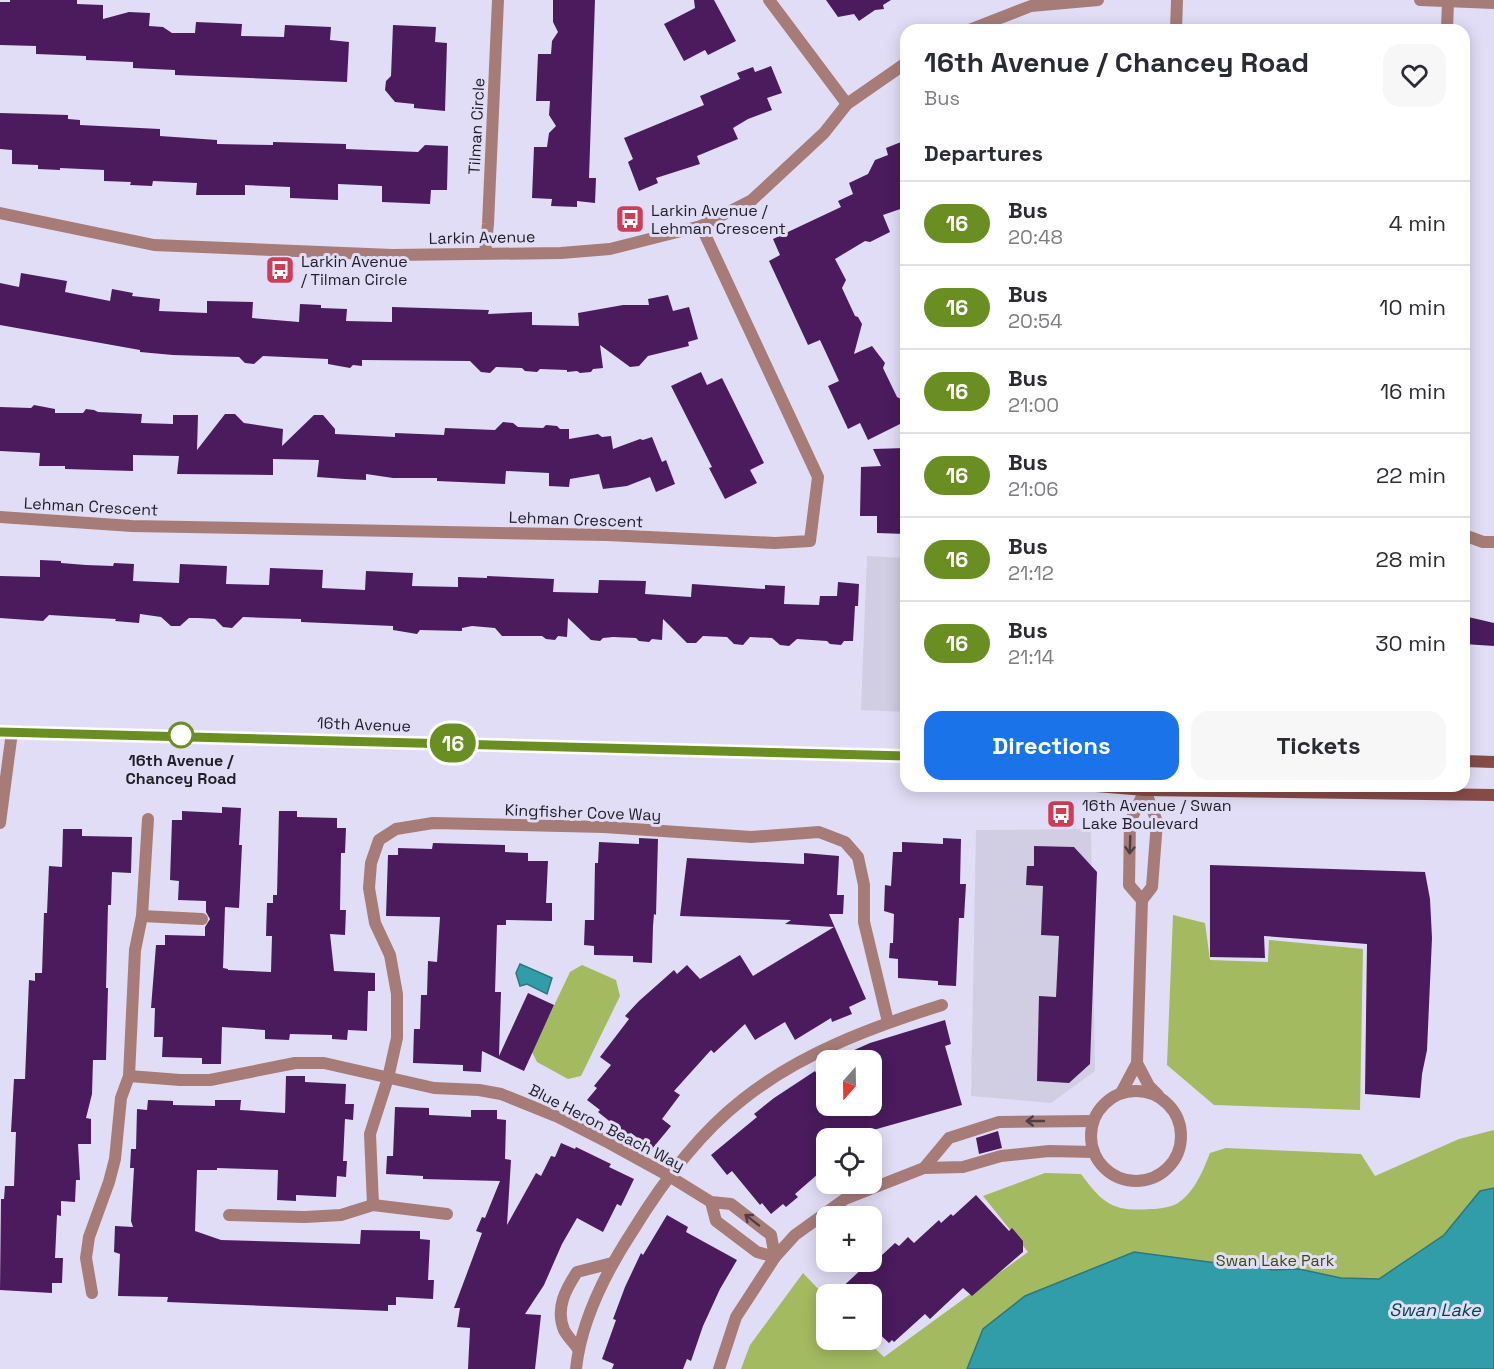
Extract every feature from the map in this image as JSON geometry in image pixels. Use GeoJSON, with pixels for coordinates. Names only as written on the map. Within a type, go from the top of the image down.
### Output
{"type":"FeatureCollection","features":[{"type":"Feature","properties":{"kind":"main road","name":"16th Avenue"},"geometry":{"type":"LineString","coordinates":[[6,732],[900,756]]}},
{"type":"Feature","properties":{"kind":"main road"},"geometry":{"type":"LineString","coordinates":[[1470,761],[1494,762]]}},
{"type":"Feature","properties":{"kind":"main road"},"geometry":{"type":"LineString","coordinates":[[1344,792],[1494,795]]}},
{"type":"Feature","properties":{"kind":"street","name":"Tilman Circle"},"geometry":{"type":"LineString","coordinates":[[485,253],[498,0]]}},
{"type":"Feature","properties":{"kind":"street"},"geometry":{"type":"LineString","coordinates":[[769,0],[847,104]]}},
{"type":"Feature","properties":{"kind":"street"},"geometry":{"type":"LineString","coordinates":[[984,24],[1031,6],[1098,0]]}},
{"type":"Feature","properties":{"kind":"street"},"geometry":{"type":"LineString","coordinates":[[1176,24],[1178,0]]}},
{"type":"Feature","properties":{"kind":"street"},"geometry":{"type":"LineString","coordinates":[[1420,0],[1494,3]]}},
{"type":"Feature","properties":{"kind":"street"},"geometry":{"type":"LineString","coordinates":[[1447,24],[1448,1]]}},
{"type":"Feature","properties":{"kind":"street","name":"Larkin Avenue"},"geometry":{"type":"LineString","coordinates":[[0,213],[154,245],[392,255],[561,253],[610,249],[701,226],[752,200],[824,134],[847,104],[900,67]]}},
{"type":"Feature","properties":{"kind":"street","name":"Lehman Crescent"},"geometry":{"type":"LineString","coordinates":[[0,517],[132,526],[607,535],[776,543],[810,541],[818,477],[701,226]]}},
{"type":"Feature","properties":{"kind":"street"},"geometry":{"type":"LineString","coordinates":[[1470,537],[1483,542],[1494,542]]}},
{"type":"Feature","properties":{"kind":"street"},"geometry":{"type":"LineString","coordinates":[[0,823],[6,732]]}},
{"type":"Feature","properties":{"kind":"street"},"geometry":{"type":"LineString","coordinates":[[1142,900],[1129,885],[1130,822],[1143,792]]}},
{"type":"Feature","properties":{"kind":"street"},"geometry":{"type":"LineString","coordinates":[[1121,1093],[1137,1063],[1142,900],[1152,887],[1157,822],[1146,792]]}},
{"type":"Feature","properties":{"kind":"street"},"geometry":{"type":"LineString","coordinates":[[92,1293],[86,1258],[89,1237],[115,1159],[121,1098],[129,1076],[135,950],[142,916],[148,819]]}},
{"type":"Feature","properties":{"kind":"street","name":"Kingfisher Cove Way"},"geometry":{"type":"LineString","coordinates":[[373,1205],[370,1134],[388,1078],[397,1038],[397,994],[390,955],[375,923],[369,888],[370,863],[379,840],[396,829],[433,824],[604,827],[751,837],[819,832],[845,842],[858,857],[864,885],[864,922],[888,1022]]}},
{"type":"Feature","properties":{"kind":"street"},"geometry":{"type":"LineString","coordinates":[[142,916],[202,919]]}},
{"type":"Feature","properties":{"kind":"street"},"geometry":{"type":"LineString","coordinates":[[576,1369],[578,1349],[612,1263],[669,1176],[699,1140],[744,1098],[782,1072],[826,1049],[888,1022],[942,1005]]}},
{"type":"Feature","properties":{"kind":"street","name":"Blue Heron Beach Way"},"geometry":{"type":"LineString","coordinates":[[129,1076],[210,1080],[295,1063],[324,1063],[435,1088],[479,1090],[501,1094],[558,1117],[669,1176],[711,1202],[731,1204],[771,1235],[775,1257],[757,1252],[717,1221],[711,1202]]}},
{"type":"Feature","properties":{"kind":"street"},"geometry":{"type":"LineString","coordinates":[[1137,1063],[1149,1086],[1170,1106],[1176,1115],[1181,1136],[1176,1156],[1162,1172],[1148,1179],[1126,1180],[1116,1176],[1107,1170],[1094,1152],[1091,1136],[1093,1121],[1104,1104],[1121,1093],[1141,1091],[1161,1098]]}},
{"type":"Feature","properties":{"kind":"street"},"geometry":{"type":"LineString","coordinates":[[924,1168],[949,1138],[999,1122],[1093,1121]]}},
{"type":"Feature","properties":{"kind":"street"},"geometry":{"type":"LineString","coordinates":[[719,1369],[736,1317],[775,1257],[795,1235],[845,1199],[924,1168],[963,1167],[1002,1156],[1049,1150],[1094,1152]]}},
{"type":"Feature","properties":{"kind":"street"},"geometry":{"type":"LineString","coordinates":[[229,1215],[305,1217],[340,1215],[373,1205],[447,1214]]}},
{"type":"Feature","properties":{"kind":"street"},"geometry":{"type":"LineString","coordinates":[[578,1349],[564,1329],[561,1310],[564,1293],[577,1272],[612,1263]]}},
{"type":"Feature","properties":{"kind":"shaded area"},"geometry":{"type":"Polygon","coordinates":[[[867,556],[900,558],[900,712],[861,710],[867,556]]]}},
{"type":"Feature","properties":{"kind":"shaded area"},"geometry":{"type":"Polygon","coordinates":[[[1091,829],[1095,1071],[1051,1103],[971,1096],[976,830],[1091,829]]]}},
{"type":"Feature","properties":{"kind":"green space"},"geometry":{"type":"Polygon","coordinates":[[[1173,915],[1205,923],[1210,960],[1268,962],[1269,940],[1363,949],[1360,1110],[1214,1105],[1167,1065],[1173,915]]]}},
{"type":"Feature","properties":{"kind":"green space"},"geometry":{"type":"Polygon","coordinates":[[[582,965],[616,980],[620,996],[581,1076],[568,1079],[537,1062],[532,1052],[570,972],[582,965]]]}},
{"type":"Feature","properties":{"kind":"green space","name":"Swan Lake Park"},"geometry":{"type":"Polygon","coordinates":[[[1494,1130],[1494,1369],[741,1369],[750,1345],[803,1273],[816,1287],[816,1350],[877,1350],[884,1357],[1028,1252],[983,1196],[1045,1173],[1081,1174],[1096,1193],[1110,1204],[1127,1209],[1157,1209],[1169,1207],[1184,1198],[1198,1180],[1210,1153],[1226,1148],[1361,1154],[1375,1176],[1459,1139],[1494,1130]]]}},
{"type":"Feature","properties":{"kind":"water"},"geometry":{"type":"Polygon","coordinates":[[[520,964],[552,978],[547,994],[527,984],[520,986],[516,973],[520,964]]]}},
{"type":"Feature","properties":{"kind":"water","name":"Swan Lake"},"geometry":{"type":"Polygon","coordinates":[[[1494,1188],[1494,1369],[967,1369],[983,1329],[1025,1296],[1134,1252],[1239,1266],[1250,1262],[1272,1270],[1299,1269],[1341,1278],[1379,1279],[1444,1235],[1480,1191],[1494,1188]]]}},
{"type":"Feature","properties":{"kind":"building"},"geometry":{"type":"Polygon","coordinates":[[[10,0],[77,0],[77,4],[103,5],[103,19],[129,12],[150,13],[149,26],[163,27],[172,33],[195,33],[196,22],[242,24],[241,36],[284,37],[285,25],[331,27],[330,40],[349,42],[347,82],[175,75],[175,70],[133,68],[133,62],[86,60],[86,56],[36,54],[36,46],[0,45],[0,2],[10,2],[10,0]]]}},
{"type":"Feature","properties":{"kind":"building"},"geometry":{"type":"Polygon","coordinates":[[[553,0],[595,0],[589,178],[596,178],[595,203],[577,201],[577,207],[551,206],[552,199],[532,198],[534,147],[547,147],[549,133],[556,126],[549,115],[550,101],[536,101],[538,54],[551,54],[552,41],[558,32],[553,22],[553,0]]]}},
{"type":"Feature","properties":{"kind":"building"},"geometry":{"type":"Polygon","coordinates":[[[694,0],[714,0],[736,41],[708,55],[705,50],[684,61],[664,24],[695,8],[694,0]]]}},
{"type":"Feature","properties":{"kind":"building"},"geometry":{"type":"Polygon","coordinates":[[[826,0],[891,0],[883,5],[884,9],[875,10],[859,21],[854,14],[838,17],[826,0]]]}},
{"type":"Feature","properties":{"kind":"building"},"geometry":{"type":"Polygon","coordinates":[[[393,25],[436,27],[435,42],[447,43],[445,111],[414,108],[414,104],[395,102],[385,90],[386,81],[391,76],[393,25]]]}},
{"type":"Feature","properties":{"kind":"building"},"geometry":{"type":"Polygon","coordinates":[[[771,66],[782,93],[767,98],[772,110],[748,119],[733,128],[738,139],[697,156],[700,164],[656,178],[658,183],[639,191],[628,162],[633,159],[624,138],[704,105],[700,96],[740,79],[737,73],[753,67],[755,72],[771,66]]]}},
{"type":"Feature","properties":{"kind":"building"},"geometry":{"type":"Polygon","coordinates":[[[0,113],[68,115],[68,119],[80,120],[80,125],[160,129],[160,136],[217,140],[217,144],[273,145],[273,142],[346,144],[346,149],[418,152],[425,145],[448,146],[447,190],[431,190],[430,204],[382,202],[382,186],[338,184],[338,200],[290,198],[290,187],[245,185],[245,195],[196,195],[197,183],[153,181],[152,186],[130,185],[131,182],[104,181],[104,170],[38,169],[38,165],[12,164],[12,150],[0,149],[0,113]]]}},
{"type":"Feature","properties":{"kind":"building"},"geometry":{"type":"Polygon","coordinates":[[[900,142],[900,209],[883,215],[890,232],[870,242],[865,241],[835,259],[846,280],[842,288],[855,316],[862,324],[854,354],[872,346],[885,363],[883,368],[897,397],[900,398],[900,424],[868,440],[860,423],[848,429],[828,386],[839,381],[820,340],[808,345],[769,261],[780,255],[773,239],[841,207],[838,201],[853,194],[849,183],[868,174],[875,160],[888,155],[886,148],[900,142]]]}},
{"type":"Feature","properties":{"kind":"building"},"geometry":{"type":"Polygon","coordinates":[[[21,273],[67,281],[65,292],[110,301],[112,289],[133,293],[132,296],[160,299],[159,311],[207,313],[207,301],[253,302],[252,318],[299,322],[300,304],[347,309],[346,321],[392,322],[392,307],[489,310],[488,314],[532,312],[532,325],[579,326],[578,313],[623,305],[649,305],[648,299],[668,295],[673,311],[689,307],[698,339],[688,342],[689,346],[648,356],[639,366],[630,367],[600,345],[603,368],[580,373],[540,369],[537,372],[525,371],[522,368],[496,367],[490,373],[481,372],[470,361],[362,360],[362,366],[353,365],[350,368],[328,364],[328,359],[263,356],[254,364],[245,363],[239,357],[140,352],[140,350],[0,325],[0,283],[19,287],[21,273]]]}},
{"type":"Feature","properties":{"kind":"building"},"geometry":{"type":"Polygon","coordinates":[[[701,372],[707,385],[722,378],[764,463],[750,470],[757,483],[725,499],[709,468],[712,467],[671,386],[701,372]]]}},
{"type":"Feature","properties":{"kind":"building"},"geometry":{"type":"Polygon","coordinates":[[[34,405],[55,409],[55,413],[83,413],[86,409],[98,412],[142,414],[141,423],[173,424],[173,415],[198,415],[197,450],[225,414],[235,414],[244,423],[283,429],[282,446],[314,415],[323,415],[335,429],[335,434],[395,437],[395,433],[444,435],[445,428],[495,430],[503,422],[513,423],[518,427],[543,428],[546,425],[569,429],[569,439],[598,434],[602,437],[611,436],[613,449],[652,437],[662,462],[666,460],[675,484],[656,492],[650,477],[627,486],[603,489],[599,474],[570,479],[569,487],[549,486],[549,473],[506,471],[505,484],[437,481],[437,478],[393,478],[366,474],[366,480],[345,479],[317,477],[319,460],[273,459],[273,475],[177,474],[179,456],[133,455],[133,471],[39,466],[40,453],[0,451],[0,407],[31,408],[34,405]]]}},
{"type":"Feature","properties":{"kind":"building"},"geometry":{"type":"Polygon","coordinates":[[[900,448],[900,534],[877,533],[877,516],[860,516],[861,467],[881,466],[873,449],[900,448]]]}},
{"type":"Feature","properties":{"kind":"building"},"geometry":{"type":"Polygon","coordinates":[[[40,560],[86,565],[134,564],[133,581],[179,583],[180,564],[227,566],[226,584],[269,585],[270,568],[323,570],[322,588],[365,590],[366,571],[413,573],[412,586],[458,587],[458,577],[554,579],[553,592],[598,593],[599,580],[646,581],[645,594],[691,597],[692,584],[765,589],[765,585],[785,586],[784,604],[819,605],[820,596],[837,596],[838,582],[859,584],[853,641],[844,641],[841,645],[830,644],[827,641],[797,639],[789,646],[780,645],[772,638],[750,637],[743,645],[734,644],[727,637],[703,636],[696,643],[687,643],[663,619],[662,640],[652,639],[649,642],[639,641],[636,638],[613,637],[603,638],[600,641],[591,640],[568,618],[567,637],[558,636],[555,640],[542,636],[502,636],[495,628],[472,626],[462,628],[462,631],[420,630],[417,634],[393,630],[393,626],[301,622],[301,619],[243,617],[232,628],[223,627],[215,619],[198,618],[189,618],[180,626],[171,626],[161,617],[140,614],[139,623],[115,621],[116,619],[49,615],[43,621],[0,618],[0,576],[40,577],[40,560]]]}},
{"type":"Feature","properties":{"kind":"building"},"geometry":{"type":"Polygon","coordinates":[[[1470,617],[1494,623],[1494,646],[1470,644],[1470,617]]]}},
{"type":"Feature","properties":{"kind":"building"},"geometry":{"type":"Polygon","coordinates":[[[222,807],[241,808],[239,908],[225,907],[223,968],[228,970],[271,972],[272,936],[266,936],[267,903],[273,903],[273,895],[277,895],[279,811],[297,811],[297,817],[337,818],[337,828],[346,828],[345,853],[341,853],[340,910],[346,910],[345,935],[330,934],[334,971],[375,973],[375,991],[368,991],[367,1031],[348,1030],[347,1040],[332,1039],[332,1035],[290,1034],[289,1040],[265,1039],[265,1030],[222,1027],[221,1064],[202,1064],[202,1058],[162,1057],[163,1037],[154,1037],[155,1008],[151,1008],[156,945],[165,945],[165,935],[205,936],[205,927],[210,919],[206,912],[206,901],[178,900],[179,881],[170,880],[172,820],[182,820],[182,811],[222,813],[222,807]]]}},
{"type":"Feature","properties":{"kind":"building"},"geometry":{"type":"Polygon","coordinates":[[[63,829],[82,829],[82,836],[132,837],[131,873],[112,872],[111,905],[108,905],[106,1060],[93,1060],[92,1094],[86,1118],[91,1119],[91,1144],[78,1144],[80,1180],[76,1180],[75,1202],[61,1201],[61,1216],[57,1215],[55,1258],[63,1258],[62,1283],[52,1283],[52,1293],[0,1290],[1,1199],[4,1199],[5,1186],[14,1186],[16,1132],[11,1132],[14,1079],[25,1079],[29,980],[35,981],[35,973],[42,973],[44,913],[47,913],[49,866],[62,867],[63,829]]]}},
{"type":"Feature","properties":{"kind":"building"},"geometry":{"type":"Polygon","coordinates":[[[639,838],[658,839],[652,963],[633,962],[633,956],[594,955],[594,946],[584,945],[585,920],[594,920],[595,863],[598,863],[599,842],[639,844],[639,838]]]}},
{"type":"Feature","properties":{"kind":"building"},"geometry":{"type":"Polygon","coordinates":[[[943,838],[961,839],[960,884],[966,884],[964,918],[959,918],[956,986],[938,985],[938,981],[898,978],[898,959],[889,958],[890,943],[893,943],[894,914],[884,911],[885,885],[891,886],[893,852],[902,852],[902,842],[943,844],[943,838]]]}},
{"type":"Feature","properties":{"kind":"building"},"geometry":{"type":"Polygon","coordinates":[[[433,843],[505,845],[505,852],[528,853],[528,861],[548,861],[546,903],[552,903],[552,921],[506,920],[506,925],[497,925],[495,992],[501,992],[499,1056],[528,993],[554,1005],[524,1071],[482,1051],[481,1072],[463,1071],[463,1065],[413,1063],[414,1029],[420,1029],[421,995],[427,995],[428,961],[437,962],[440,917],[386,916],[388,855],[398,855],[398,848],[432,849],[433,843]]]}},
{"type":"Feature","properties":{"kind":"building"},"geometry":{"type":"Polygon","coordinates":[[[1034,846],[1074,847],[1097,872],[1090,1064],[1069,1083],[1037,1081],[1039,996],[1056,997],[1059,936],[1041,935],[1043,886],[1026,885],[1027,866],[1034,866],[1034,846]]]}},
{"type":"Feature","properties":{"kind":"building"},"geometry":{"type":"Polygon","coordinates":[[[804,853],[839,856],[837,895],[844,895],[843,914],[829,914],[866,999],[849,1007],[852,1014],[832,1022],[831,1018],[795,1040],[785,1022],[755,1040],[745,1024],[714,1053],[711,1050],[674,1091],[680,1095],[662,1119],[671,1126],[652,1149],[631,1133],[628,1136],[587,1100],[597,1088],[594,1086],[611,1065],[600,1057],[629,1019],[625,1016],[639,1001],[674,970],[677,974],[687,965],[700,979],[740,955],[753,976],[834,927],[785,924],[791,920],[680,916],[687,858],[804,864],[804,853]]]}},
{"type":"Feature","properties":{"kind":"building"},"geometry":{"type":"Polygon","coordinates":[[[1210,865],[1425,872],[1430,899],[1432,938],[1427,1050],[1420,1098],[1365,1094],[1367,944],[1264,936],[1265,958],[1210,957],[1210,865]]]}},
{"type":"Feature","properties":{"kind":"building"},"geometry":{"type":"Polygon","coordinates":[[[945,1020],[951,1044],[945,1046],[962,1105],[880,1128],[816,1128],[816,1176],[795,1194],[798,1197],[786,1207],[783,1204],[771,1214],[762,1203],[760,1205],[732,1171],[727,1175],[711,1155],[757,1117],[754,1114],[815,1071],[816,1116],[882,1116],[882,1050],[854,1050],[945,1020]]]}},
{"type":"Feature","properties":{"kind":"building"},"geometry":{"type":"Polygon","coordinates":[[[286,1076],[305,1076],[305,1082],[346,1084],[345,1104],[354,1104],[353,1120],[345,1119],[343,1161],[347,1161],[346,1177],[337,1176],[336,1197],[296,1195],[296,1201],[277,1200],[278,1170],[217,1168],[217,1170],[197,1170],[195,1231],[221,1240],[360,1244],[361,1230],[420,1231],[420,1239],[430,1240],[428,1280],[434,1280],[433,1299],[396,1297],[396,1305],[388,1305],[388,1311],[167,1302],[168,1297],[118,1296],[120,1254],[114,1252],[115,1226],[133,1227],[131,1221],[134,1168],[130,1168],[131,1149],[136,1149],[137,1109],[147,1110],[148,1100],[173,1101],[173,1105],[215,1106],[215,1100],[241,1100],[240,1110],[285,1113],[286,1076]]]}},
{"type":"Feature","properties":{"kind":"building"},"geometry":{"type":"Polygon","coordinates":[[[395,1107],[429,1108],[429,1115],[471,1117],[471,1110],[497,1110],[497,1119],[506,1120],[505,1159],[511,1160],[507,1225],[536,1173],[541,1176],[551,1156],[555,1157],[561,1143],[575,1149],[576,1147],[611,1164],[609,1167],[634,1179],[621,1206],[617,1204],[603,1232],[577,1218],[562,1244],[544,1285],[525,1314],[541,1315],[535,1369],[468,1369],[470,1328],[457,1327],[460,1308],[454,1308],[482,1233],[476,1231],[482,1217],[485,1218],[500,1181],[423,1179],[423,1176],[386,1174],[387,1156],[393,1156],[395,1107]]]}},
{"type":"Feature","properties":{"kind":"building"},"geometry":{"type":"Polygon","coordinates":[[[998,1131],[1002,1148],[979,1154],[976,1138],[998,1131]]]}},
{"type":"Feature","properties":{"kind":"building"},"geometry":{"type":"Polygon","coordinates":[[[976,1195],[1009,1231],[1012,1228],[1023,1241],[1023,1252],[972,1296],[963,1288],[930,1319],[925,1314],[894,1342],[892,1340],[889,1343],[882,1336],[882,1284],[846,1284],[858,1272],[882,1272],[882,1255],[895,1243],[899,1246],[908,1237],[914,1243],[939,1220],[941,1223],[951,1214],[953,1216],[976,1195]]]}},
{"type":"Feature","properties":{"kind":"building"},"geometry":{"type":"Polygon","coordinates":[[[667,1215],[688,1227],[686,1232],[737,1260],[720,1289],[703,1326],[691,1361],[687,1359],[683,1369],[612,1369],[614,1364],[602,1359],[616,1320],[613,1319],[641,1253],[643,1255],[667,1215]]]}},
{"type":"Feature","properties":{"kind":"bus line","name":"16"},"geometry":{"type":"LineString","coordinates":[[0,732],[900,756]]}},
{"type":"Feature","properties":{"kind":"place","name":"Larkin Avenue / Lehman Crescent"},"geometry":{"type":"Point","coordinates":[630,219]}},
{"type":"Feature","properties":{"kind":"place","name":"Larkin Avenue / Tilman Circle"},"geometry":{"type":"Point","coordinates":[280,270]}},
{"type":"Feature","properties":{"kind":"place","name":"16th Avenue / Chancey Road"},"geometry":{"type":"Point","coordinates":[181,735]}},
{"type":"Feature","properties":{"kind":"place","name":"16th Avenue / Swan Lake Boulevard"},"geometry":{"type":"Point","coordinates":[1061,814]}}]}
